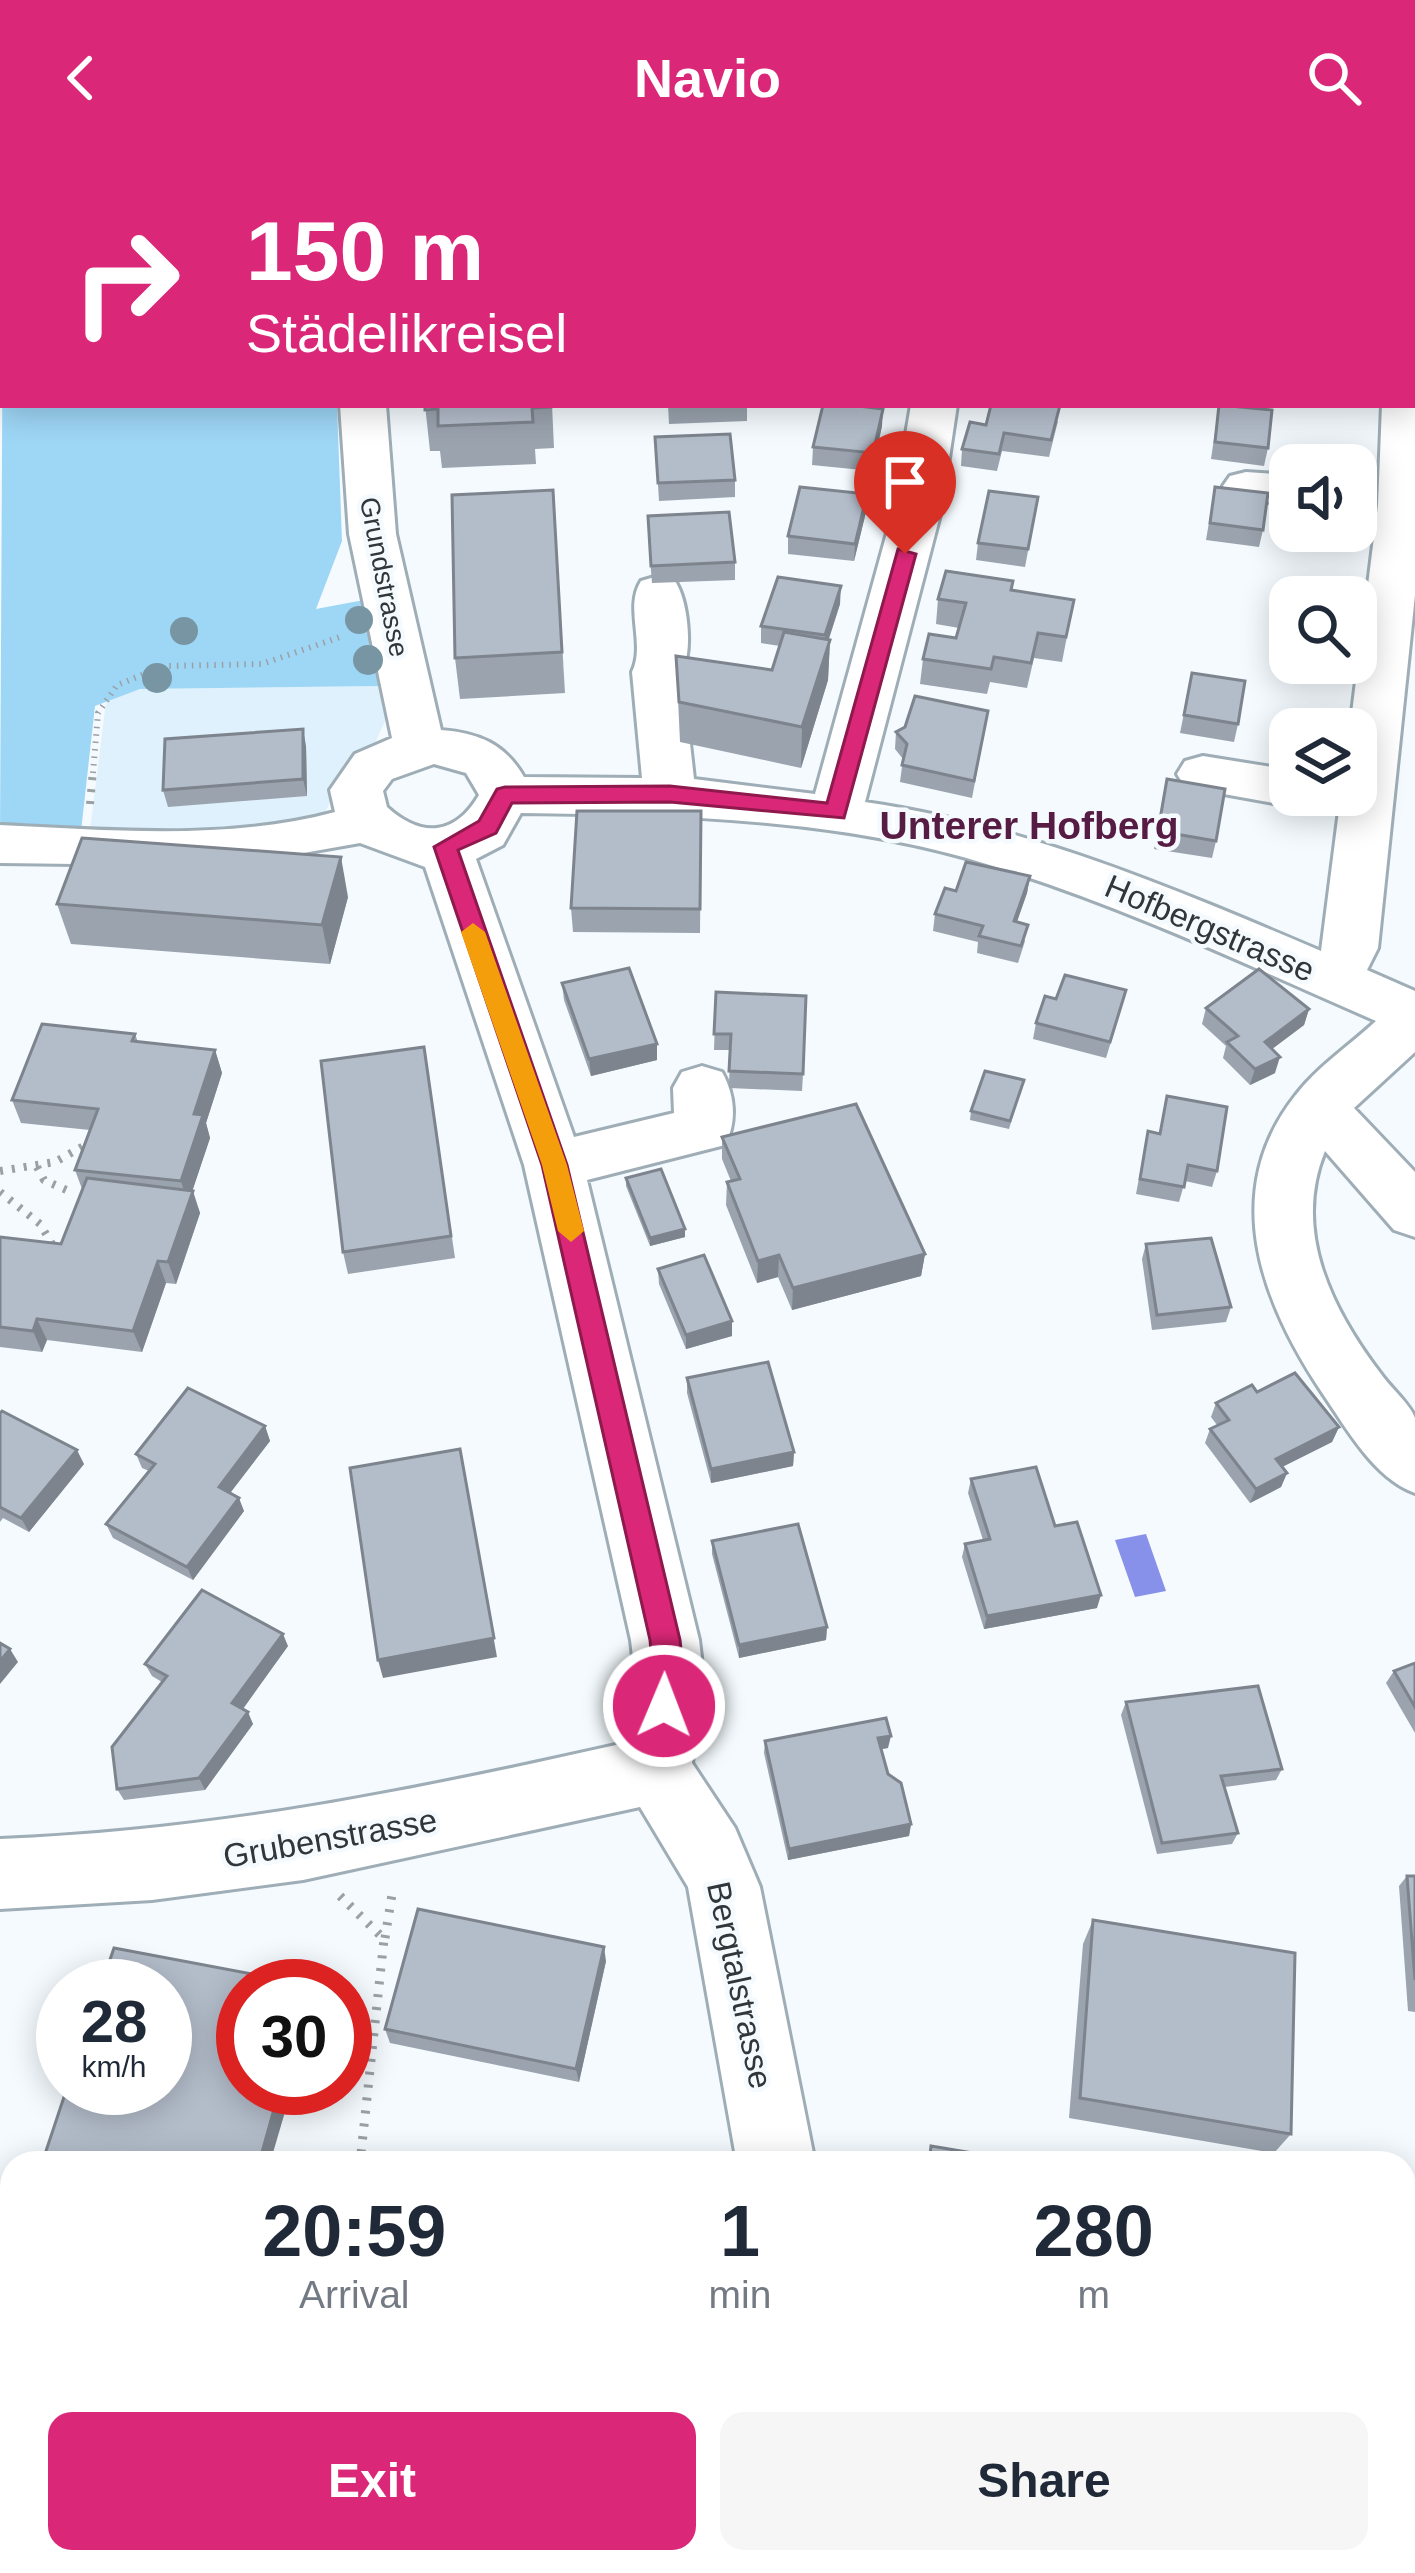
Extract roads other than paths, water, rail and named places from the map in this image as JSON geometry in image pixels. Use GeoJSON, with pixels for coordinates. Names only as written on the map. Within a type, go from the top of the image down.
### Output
{"type":"FeatureCollection","features":[{"type":"Feature","properties":{"kind":"street","name":"Grundstrasse"},"geometry":{"type":"LineString","coordinates":[[364,408],[362,450],[381,581],[420,746]]}},
{"type":"Feature","properties":{"kind":"street"},"geometry":{"type":"LineString","coordinates":[[836,812],[917,511],[934,408]]}},
{"type":"Feature","properties":{"kind":"street"},"geometry":{"type":"LineString","coordinates":[[1359,708],[1379,501],[1405,408]]}},
{"type":"Feature","properties":{"kind":"street"},"geometry":{"type":"LineString","coordinates":[[658,592],[663,660],[657,672],[670,794]]}},
{"type":"Feature","properties":{"kind":"street"},"geometry":{"type":"LineString","coordinates":[[0,844],[84,848],[287,838],[364,823],[400,846],[445,847],[488,827],[505,795],[493,766],[479,756],[420,746],[398,752],[365,776],[357,791],[364,823]]}},
{"type":"Feature","properties":{"kind":"street"},"geometry":{"type":"LineString","coordinates":[[1203,774],[1269,785]]}},
{"type":"Feature","properties":{"kind":"street","name":"Hofbergstrasse"},"geometry":{"type":"LineString","coordinates":[[505,795],[670,794],[836,812],[1000,848],[1063,868],[1415,1015]]}},
{"type":"Feature","properties":{"kind":"street"},"geometry":{"type":"LineString","coordinates":[[1334,980],[1350,948],[1350,816]]}},
{"type":"Feature","properties":{"kind":"street"},"geometry":{"type":"LineString","coordinates":[[445,847],[554,1165],[665,1640],[669,1674],[656,1770]]}},
{"type":"Feature","properties":{"kind":"street"},"geometry":{"type":"LineString","coordinates":[[1415,1015],[1393,1043],[1317,1111],[1290,1158],[1283,1190],[1287,1262],[1318,1337],[1343,1377],[1415,1465]]}},
{"type":"Feature","properties":{"kind":"street"},"geometry":{"type":"LineString","coordinates":[[554,1165],[704,1130],[702,1088]]}},
{"type":"Feature","properties":{"kind":"street"},"geometry":{"type":"LineString","coordinates":[[1317,1111],[1343,1132],[1415,1213]]}},
{"type":"Feature","properties":{"kind":"street","name":"Grubenstrasse"},"geometry":{"type":"LineString","coordinates":[[0,1874],[158,1866],[253,1852],[404,1828],[656,1770]]}},
{"type":"Feature","properties":{"kind":"street","name":"Bergtalstrasse"},"geometry":{"type":"LineString","coordinates":[[656,1770],[710,1852],[724,1887],[774,2151]]}},
{"type":"Feature","properties":{"kind":"water"},"geometry":{"type":"Polygon","coordinates":[[[1146,1534],[1166,1591],[1135,1597],[1115,1540],[1146,1534]]]}},
{"type":"Feature","properties":{"kind":"district","name":"Unterer Hofberg"},"geometry":{"type":"Point","coordinates":[1029,825]}}]}
